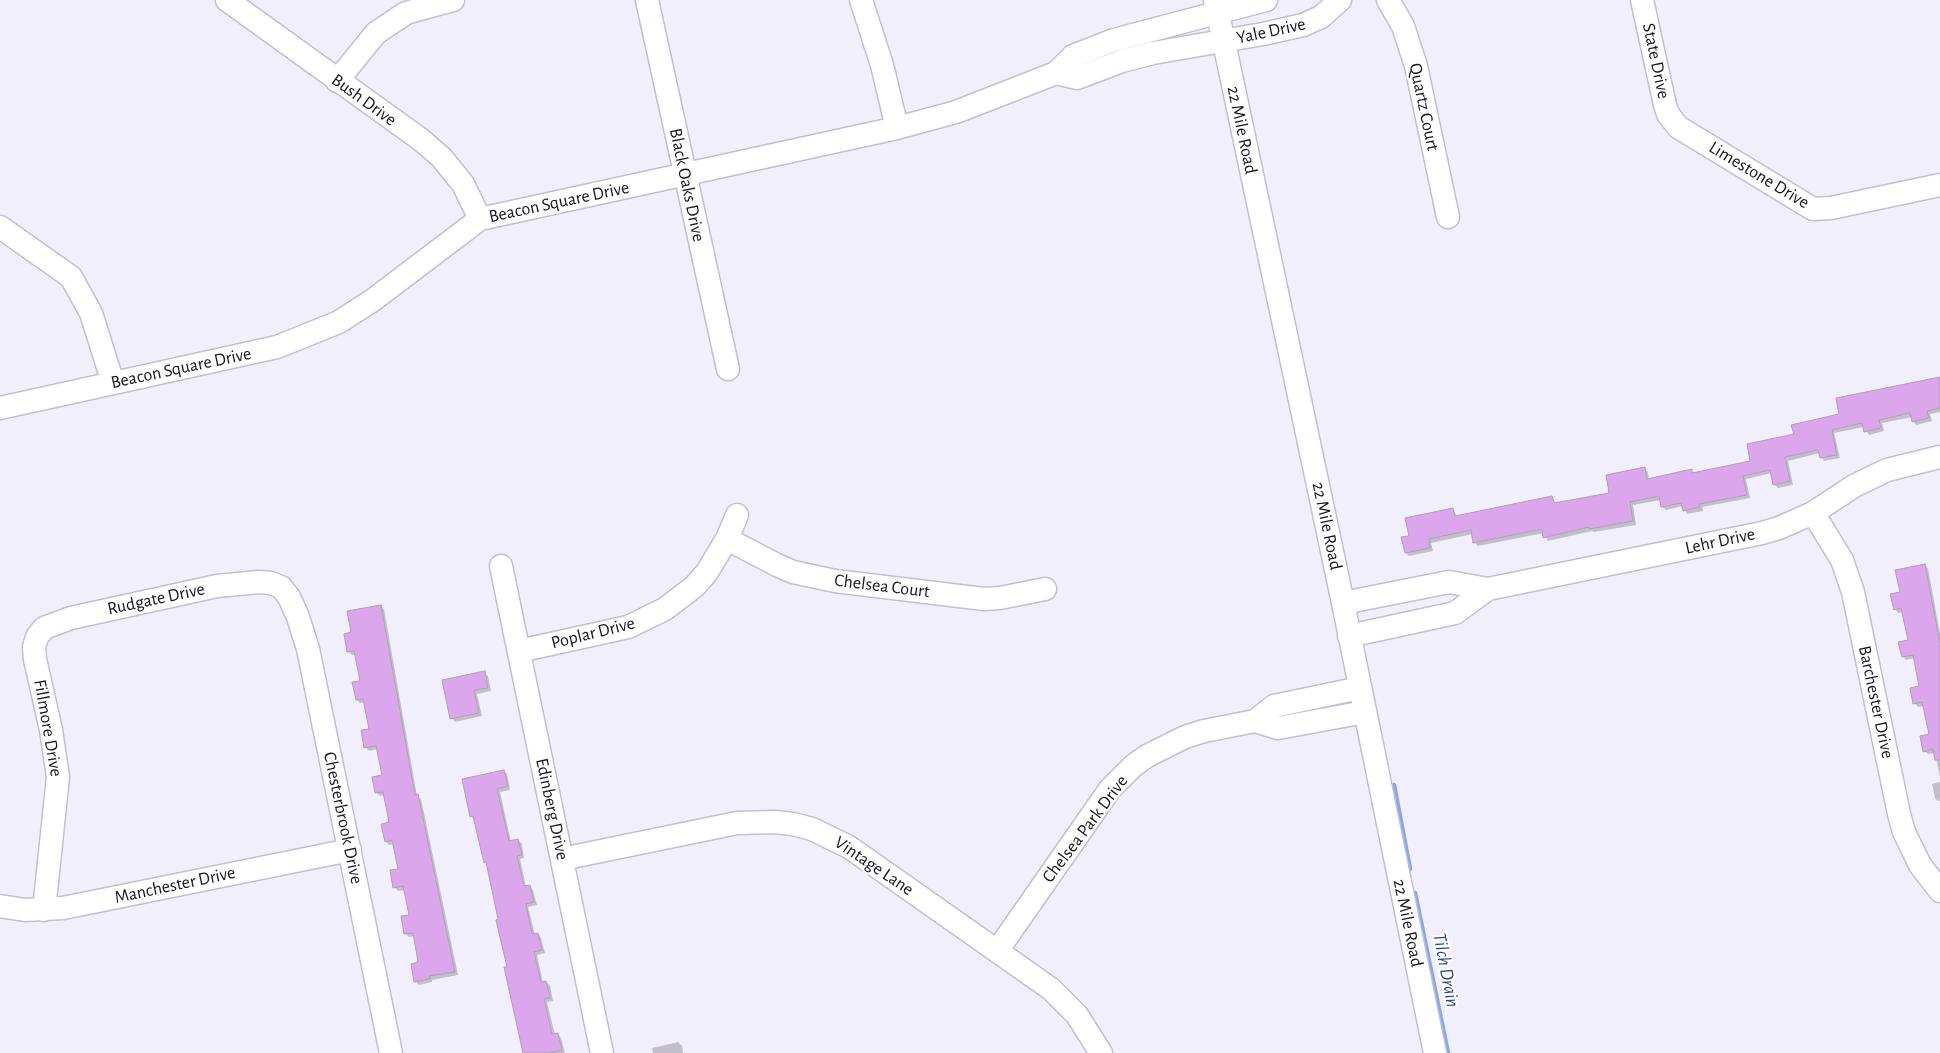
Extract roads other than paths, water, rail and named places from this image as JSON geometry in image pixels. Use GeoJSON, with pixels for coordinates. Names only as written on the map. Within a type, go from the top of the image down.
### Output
{"type":"FeatureCollection","features":[{"type":"Feature","properties":{"kind":"street","name":"Bush Drive"},"geometry":{"type":"LineString","coordinates":[[226,0],[420,139],[441,157],[463,184],[480,219]]}},
{"type":"Feature","properties":{"kind":"street"},"geometry":{"type":"LineString","coordinates":[[337,81],[376,33],[406,13],[453,0]]}},
{"type":"Feature","properties":{"kind":"street","name":"Black Oaks Drive"},"geometry":{"type":"LineString","coordinates":[[647,0],[728,369]]}},
{"type":"Feature","properties":{"kind":"street"},"geometry":{"type":"LineString","coordinates":[[861,0],[882,65],[897,128]]}},
{"type":"Feature","properties":{"kind":"street","name":"Yale Drive"},"geometry":{"type":"LineString","coordinates":[[1216,6],[1266,0]]}},
{"type":"Feature","properties":{"kind":"street","name":"Yale Drive"},"geometry":{"type":"LineString","coordinates":[[1223,40],[1263,34],[1312,22],[1321,17],[1340,0]]}},
{"type":"Feature","properties":{"kind":"street","name":"Quartz Court"},"geometry":{"type":"LineString","coordinates":[[1388,0],[1403,26],[1416,66],[1448,217]]}},
{"type":"Feature","properties":{"kind":"street","name":"State Drive"},"geometry":{"type":"LineString","coordinates":[[1642,0],[1665,104],[1672,121]]}},
{"type":"Feature","properties":{"kind":"street","name":"Beacon Square Drive"},"geometry":{"type":"LineString","coordinates":[[0,408],[278,347],[339,322],[373,300],[480,219],[897,128],[956,112],[1056,73],[1073,56],[1114,40],[1216,6]]}},
{"type":"Feature","properties":{"kind":"street","name":"22 Mile Road"},"geometry":{"type":"LineString","coordinates":[[1216,6],[1343,603],[1435,1053]]}},
{"type":"Feature","properties":{"kind":"street"},"geometry":{"type":"LineString","coordinates":[[1056,73],[1077,78],[1139,56],[1223,40]]}},
{"type":"Feature","properties":{"kind":"street","name":"Limestone Drive"},"geometry":{"type":"LineString","coordinates":[[1672,121],[1678,127],[1813,209],[1830,208],[1940,185]]}},
{"type":"Feature","properties":{"kind":"street"},"geometry":{"type":"LineString","coordinates":[[0,227],[71,277],[91,313],[113,383]]}},
{"type":"Feature","properties":{"kind":"street","name":"Lehr Drive"},"geometry":{"type":"LineString","coordinates":[[1343,603],[1449,582],[1488,589],[1762,533],[1779,528],[1813,512],[1870,478],[1906,465],[1940,457]]}},
{"type":"Feature","properties":{"kind":"street","name":"Barchester Drive"},"geometry":{"type":"LineString","coordinates":[[1813,512],[1842,560],[1853,592],[1904,832],[1920,865],[1940,891]]}},
{"type":"Feature","properties":{"kind":"street","name":"Poplar Drive"},"geometry":{"type":"LineString","coordinates":[[519,651],[628,627],[665,609],[695,586],[707,572],[727,540],[737,515]]}},
{"type":"Feature","properties":{"kind":"street","name":"Chelsea Court"},"geometry":{"type":"LineString","coordinates":[[727,540],[785,569],[835,581],[984,599],[1000,598],[1044,589]]}},
{"type":"Feature","properties":{"kind":"street","name":"Edinberg Drive"},"geometry":{"type":"LineString","coordinates":[[501,566],[602,1053]]}},
{"type":"Feature","properties":{"kind":"street","name":"Rudgate Drive"},"geometry":{"type":"LineString","coordinates":[[37,637],[44,628],[71,618],[217,586],[259,582],[271,583],[281,587]]}},
{"type":"Feature","properties":{"kind":"street","name":"Chesterbrook Drive"},"geometry":{"type":"LineString","coordinates":[[281,587],[289,597],[298,616],[308,649],[391,1053]]}},
{"type":"Feature","properties":{"kind":"street","name":"Lehr Drive"},"geometry":{"type":"LineString","coordinates":[[1349,636],[1455,613],[1488,589]]}},
{"type":"Feature","properties":{"kind":"street","name":"Fillmore Drive"},"geometry":{"type":"LineString","coordinates":[[37,637],[34,647],[35,659],[51,730],[58,777],[44,910]]}},
{"type":"Feature","properties":{"kind":"street","name":"Chelsea Park Drive"},"geometry":{"type":"LineString","coordinates":[[996,951],[1110,789],[1121,777],[1147,756],[1185,737],[1204,731],[1254,721],[1274,706],[1360,688]]}},
{"type":"Feature","properties":{"kind":"street","name":"Chelsea Park Drive"},"geometry":{"type":"LineString","coordinates":[[1254,721],[1278,728],[1365,712]]}},
{"type":"Feature","properties":{"kind":"street","name":"Vintage Lane"},"geometry":{"type":"LineString","coordinates":[[562,859],[737,823],[756,821],[793,824],[812,829],[849,847],[1051,989],[1088,1029],[1101,1053]]}},
{"type":"Feature","properties":{"kind":"street","name":"Manchester Drive"},"geometry":{"type":"LineString","coordinates":[[0,906],[25,910],[44,910],[81,905],[350,850]]}},
{"type":"Feature","properties":{"kind":"waterway","name":"Tilch Drain"},"geometry":{"type":"LineString","coordinates":[[1394,785],[1410,869]]}},
{"type":"Feature","properties":{"kind":"waterway","name":"Tilch Drain"},"geometry":{"type":"LineString","coordinates":[[1415,893],[1448,1053]]}}]}
